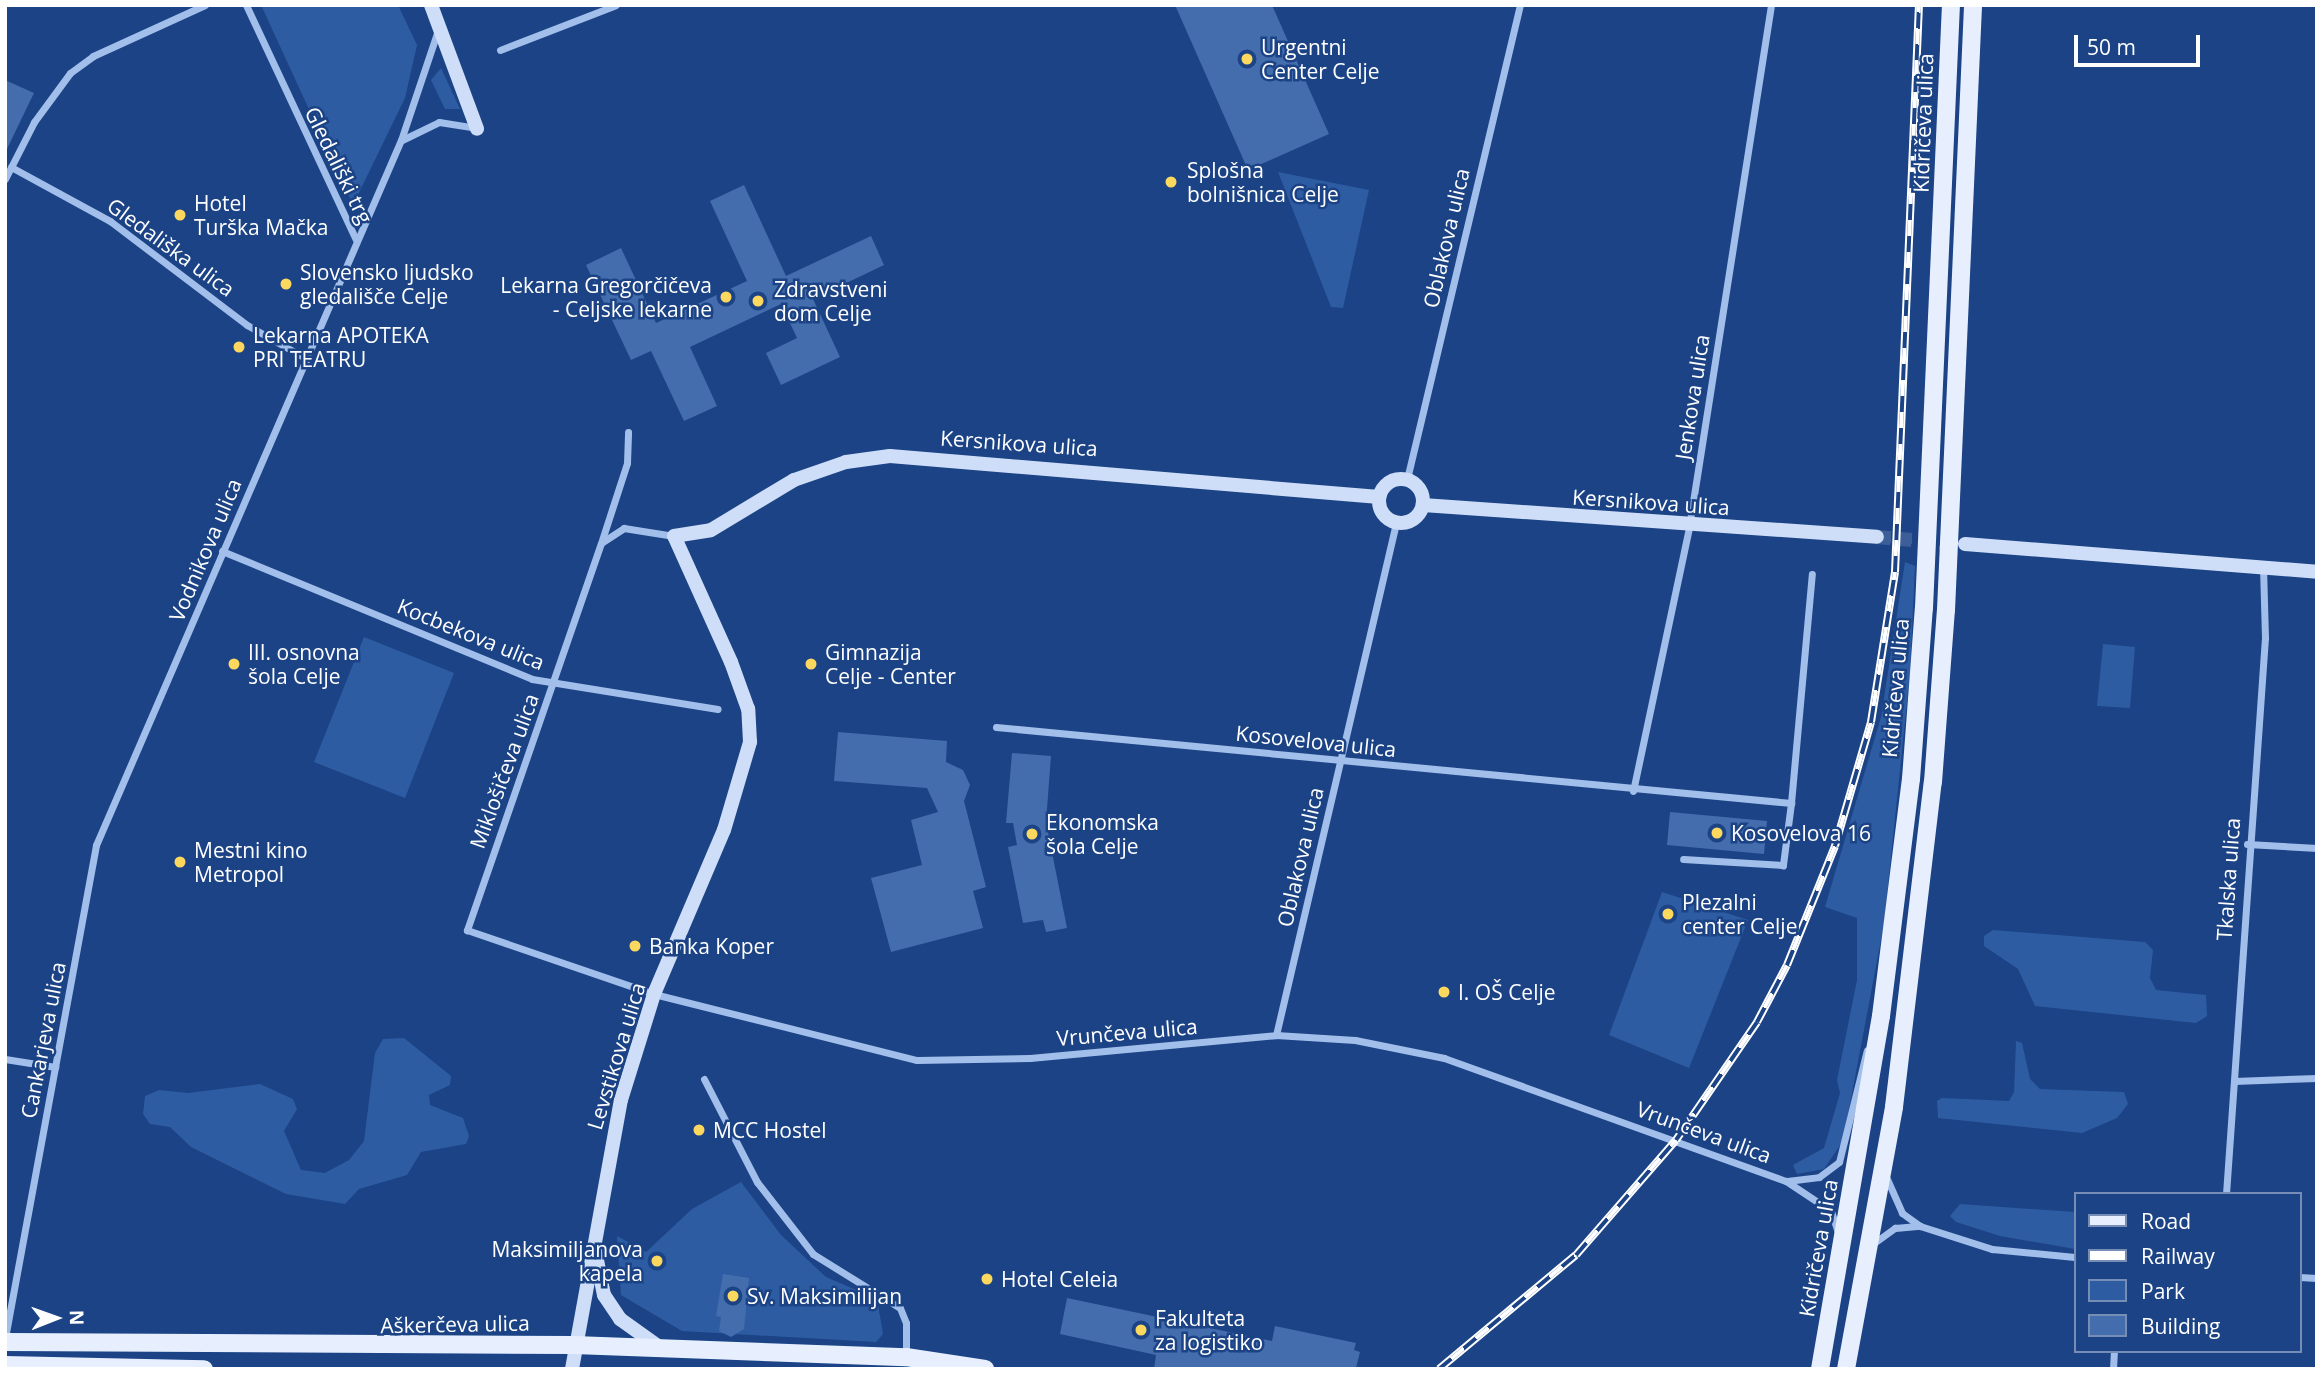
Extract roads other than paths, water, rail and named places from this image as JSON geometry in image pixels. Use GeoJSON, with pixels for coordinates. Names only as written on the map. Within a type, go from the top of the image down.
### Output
{"type":"FeatureCollection","features":[{"type":"Feature","properties":{"kind":"main road","name":"Kidričeva ulica"},"geometry":{"type":"LineString","coordinates":[[1820,1369],[1881,1016],[1910,779],[1924,608],[1951,5]]}},
{"type":"Feature","properties":{"kind":"main road"},"geometry":{"type":"LineString","coordinates":[[1846,1369],[1886,1147],[1933,782],[1946,610],[1973,5]]}},
{"type":"Feature","properties":{"kind":"main road","name":"Aškerčeva ulica"},"geometry":{"type":"LineString","coordinates":[[5,1340],[574,1345],[906,1357],[985,1369]]}},
{"type":"Feature","properties":{"kind":"main road"},"geometry":{"type":"LineString","coordinates":[[5,1365],[204,1369]]}},
{"type":"Feature","properties":{"kind":"street"},"geometry":{"type":"LineString","coordinates":[[5,179],[49,97],[70,73],[93,56],[205,5]]}},
{"type":"Feature","properties":{"kind":"street","name":"Gledališki trg"},"geometry":{"type":"LineString","coordinates":[[246,5],[356,240]]}},
{"type":"Feature","properties":{"kind":"street"},"geometry":{"type":"LineString","coordinates":[[500,50],[616,5]]}},
{"type":"Feature","properties":{"kind":"street","name":"Oblakova ulica"},"geometry":{"type":"LineString","coordinates":[[1407,479],[1520,5]]}},
{"type":"Feature","properties":{"kind":"street","name":"Jenkova ulica"},"geometry":{"type":"LineString","coordinates":[[1633,790],[1689,527],[1771,5]]}},
{"type":"Feature","properties":{"kind":"street"},"geometry":{"type":"LineString","coordinates":[[434,12],[477,129]]}},
{"type":"Feature","properties":{"kind":"street","name":"Gledališki trg"},"geometry":{"type":"LineString","coordinates":[[356,240],[401,140],[429,68],[434,12]]}},
{"type":"Feature","properties":{"kind":"street"},"geometry":{"type":"LineString","coordinates":[[401,140],[439,122],[477,129]]}},
{"type":"Feature","properties":{"kind":"street","name":"Gledališka ulica"},"geometry":{"type":"LineString","coordinates":[[11,167],[110,221],[247,325],[307,359]]}},
{"type":"Feature","properties":{"kind":"street","name":"Vodnikova ulica"},"geometry":{"type":"LineString","coordinates":[[90,873],[142,729],[159,708],[222,551],[356,240]]}},
{"type":"Feature","properties":{"kind":"street","name":"Miklošičeva ulica"},"geometry":{"type":"LineString","coordinates":[[467,930],[627,464],[628,432]]}},
{"type":"Feature","properties":{"kind":"street","name":"Kersnikova ulica"},"geometry":{"type":"LineString","coordinates":[[674,536],[711,530],[794,480],[846,462],[890,456],[1379,497]]}},
{"type":"Feature","properties":{"kind":"street"},"geometry":{"type":"LineString","coordinates":[[1407,479],[1422,492],[1423,505],[1410,522],[1396,523],[1381,510],[1379,497],[1389,482],[1407,479]]}},
{"type":"Feature","properties":{"kind":"street","name":"Kersnikova ulica"},"geometry":{"type":"LineString","coordinates":[[1423,505],[1689,527],[1877,537]]}},
{"type":"Feature","properties":{"kind":"street","name":"Oblakova ulica"},"geometry":{"type":"LineString","coordinates":[[1276,1035],[1396,523]]}},
{"type":"Feature","properties":{"kind":"street"},"geometry":{"type":"LineString","coordinates":[[601,543],[624,528],[674,536]]}},
{"type":"Feature","properties":{"kind":"street","name":"Levstikova ulica"},"geometry":{"type":"LineString","coordinates":[[572,1369],[593,1237],[621,1100],[654,994],[745,767],[748,709],[674,536]]}},
{"type":"Feature","properties":{"kind":"street"},"geometry":{"type":"LineString","coordinates":[[1965,544],[2317,572]]}},
{"type":"Feature","properties":{"kind":"street","name":"Kocbekova ulica"},"geometry":{"type":"LineString","coordinates":[[222,551],[553,685],[718,709]]}},
{"type":"Feature","properties":{"kind":"street","name":"Tkalska ulica"},"geometry":{"type":"LineString","coordinates":[[2226,1192],[2247,844],[2265,638],[2263,568]]}},
{"type":"Feature","properties":{"kind":"street"},"geometry":{"type":"LineString","coordinates":[[1683,859],[1783,865],[1812,574]]}},
{"type":"Feature","properties":{"kind":"street","name":"Kosovelova ulica"},"geometry":{"type":"LineString","coordinates":[[996,727],[1340,762],[1791,803]]}},
{"type":"Feature","properties":{"kind":"street"},"geometry":{"type":"LineString","coordinates":[[2247,844],[2317,848]]}},
{"type":"Feature","properties":{"kind":"street","name":"Cankarjeva ulica"},"geometry":{"type":"LineString","coordinates":[[5,1340],[90,873]]}},
{"type":"Feature","properties":{"kind":"street","name":"Vrunčeva ulica"},"geometry":{"type":"LineString","coordinates":[[467,930],[654,994],[917,1060],[1030,1058],[1276,1035],[1355,1040],[1444,1058],[1786,1181],[1820,1200],[1836,1221],[1830,1309]]}},
{"type":"Feature","properties":{"kind":"street","name":"Vrunčeva ulica"},"geometry":{"type":"LineString","coordinates":[[1786,1181],[1819,1177],[1839,1162],[1881,1016]]}},
{"type":"Feature","properties":{"kind":"street"},"geometry":{"type":"LineString","coordinates":[[5,1059],[55,1067]]}},
{"type":"Feature","properties":{"kind":"street"},"geometry":{"type":"LineString","coordinates":[[2234,1082],[2317,1078]]}},
{"type":"Feature","properties":{"kind":"street"},"geometry":{"type":"LineString","coordinates":[[704,1079],[757,1182],[813,1254],[900,1308],[906,1323],[906,1357]]}},
{"type":"Feature","properties":{"kind":"street"},"geometry":{"type":"LineString","coordinates":[[1886,1147],[1890,1194],[1902,1213],[1920,1226],[1992,1249],[2074,1258]]}},
{"type":"Feature","properties":{"kind":"street"},"geometry":{"type":"LineString","coordinates":[[1867,1250],[1895,1228],[1920,1226]]}},
{"type":"Feature","properties":{"kind":"street"},"geometry":{"type":"LineString","coordinates":[[593,1237],[604,1295],[620,1319],[663,1350]]}},
{"type":"Feature","properties":{"kind":"tunnel"},"geometry":{"type":"LineString","coordinates":[[1877,537],[1959,544]]}},
{"type":"Feature","properties":{"kind":"railway"},"geometry":{"type":"LineString","coordinates":[[1439,1369],[1576,1255],[1676,1140],[1757,1022],[1787,965],[1835,846],[1871,722],[1895,572],[1919,5]]}},
{"type":"Feature","properties":{"kind":"place","name":"Urgentni Center Celje"},"geometry":{"type":"Point","coordinates":[1247,59]}},
{"type":"Feature","properties":{"kind":"place","name":"Splošna bolnišnica Celje"},"geometry":{"type":"Point","coordinates":[1171,182]}},
{"type":"Feature","properties":{"kind":"place","name":"Hotel Turška Mačka"},"geometry":{"type":"Point","coordinates":[180,215]}},
{"type":"Feature","properties":{"kind":"place","name":"Slovensko ljudsko gledališče Celje"},"geometry":{"type":"Point","coordinates":[286,284]}},
{"type":"Feature","properties":{"kind":"place","name":"Lekarna Gregorčičeva - Celjske lekarne"},"geometry":{"type":"Point","coordinates":[726,297]}},
{"type":"Feature","properties":{"kind":"place","name":"Zdravstveni dom Celje"},"geometry":{"type":"Point","coordinates":[758,301]}},
{"type":"Feature","properties":{"kind":"place","name":"Lekarna APOTEKA PRI TEATRU"},"geometry":{"type":"Point","coordinates":[239,347]}},
{"type":"Feature","properties":{"kind":"place","name":"III. osnovna šola Celje"},"geometry":{"type":"Point","coordinates":[234,664]}},
{"type":"Feature","properties":{"kind":"place","name":"Gimnazija Celje - Center"},"geometry":{"type":"Point","coordinates":[811,664]}},
{"type":"Feature","properties":{"kind":"place","name":"Kosovelova 16"},"geometry":{"type":"Point","coordinates":[1717,833]}},
{"type":"Feature","properties":{"kind":"place","name":"Ekonomska šola Celje"},"geometry":{"type":"Point","coordinates":[1032,834]}},
{"type":"Feature","properties":{"kind":"place","name":"Mestni kino Metropol"},"geometry":{"type":"Point","coordinates":[180,862]}},
{"type":"Feature","properties":{"kind":"place","name":"Plezalni center Celje"},"geometry":{"type":"Point","coordinates":[1668,914]}},
{"type":"Feature","properties":{"kind":"place","name":"Banka Koper"},"geometry":{"type":"Point","coordinates":[635,946]}},
{"type":"Feature","properties":{"kind":"place","name":"I. OŠ Celje"},"geometry":{"type":"Point","coordinates":[1444,992]}},
{"type":"Feature","properties":{"kind":"place","name":"MCC Hostel"},"geometry":{"type":"Point","coordinates":[699,1130]}},
{"type":"Feature","properties":{"kind":"place","name":"Maksimiljanova kapela"},"geometry":{"type":"Point","coordinates":[657,1261]}},
{"type":"Feature","properties":{"kind":"place","name":"Hotel Celeia"},"geometry":{"type":"Point","coordinates":[987,1279]}},
{"type":"Feature","properties":{"kind":"place","name":"Sv. Maksimilijan"},"geometry":{"type":"Point","coordinates":[733,1296]}},
{"type":"Feature","properties":{"kind":"place","name":"Fakulteta za logistiko"},"geometry":{"type":"Point","coordinates":[1141,1330]}}]}
